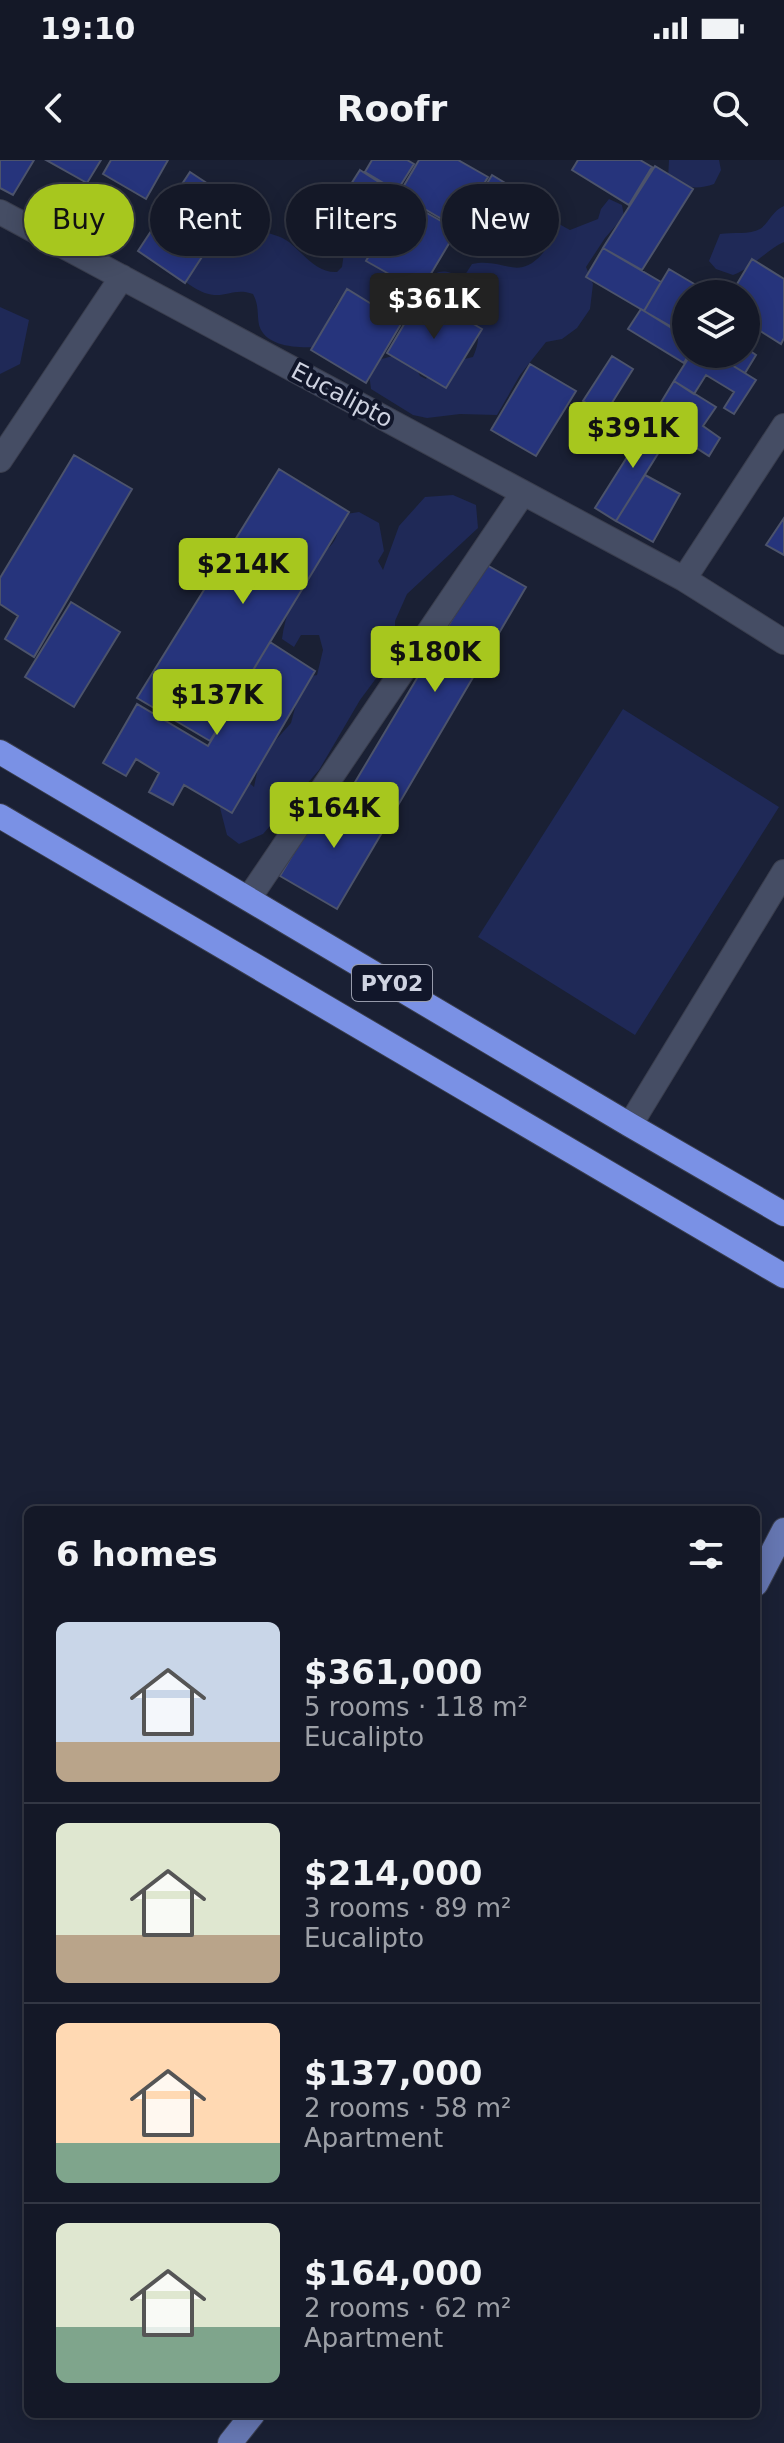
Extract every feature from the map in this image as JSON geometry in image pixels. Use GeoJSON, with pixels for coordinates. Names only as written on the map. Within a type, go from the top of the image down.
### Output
{"type":"FeatureCollection","features":[{"type":"Feature","properties":{"kind":"highway","name":"PY02"},"geometry":{"type":"LineString","coordinates":[[0,752],[784,1214]]}},
{"type":"Feature","properties":{"kind":"highway","name":"PY02"},"geometry":{"type":"LineString","coordinates":[[0,816],[784,1276]]}},
{"type":"Feature","properties":{"kind":"main road"},"geometry":{"type":"LineString","coordinates":[[760,1576],[784,1530]]}},
{"type":"Feature","properties":{"kind":"main road"},"geometry":{"type":"LineString","coordinates":[[230,2443],[250,2418]]}},
{"type":"Feature","properties":{"kind":"street","name":"Eucalipto"},"geometry":{"type":"LineString","coordinates":[[0,212],[684,579],[784,642]]}},
{"type":"Feature","properties":{"kind":"street"},"geometry":{"type":"LineString","coordinates":[[0,460],[122,277]]}},
{"type":"Feature","properties":{"kind":"street"},"geometry":{"type":"LineString","coordinates":[[684,579],[784,426]]}},
{"type":"Feature","properties":{"kind":"street"},"geometry":{"type":"LineString","coordinates":[[249,898],[523,493]]}},
{"type":"Feature","properties":{"kind":"street"},"geometry":{"type":"LineString","coordinates":[[630,1125],[784,872]]}},
{"type":"Feature","properties":{"kind":"shaded area"},"geometry":{"type":"Polygon","coordinates":[[[669,160],[719,160],[721,170],[714,184],[685,186],[668,179],[669,160]]]}},
{"type":"Feature","properties":{"kind":"shaded area"},"geometry":{"type":"Polygon","coordinates":[[[609,199],[622,205],[624,216],[586,267],[593,284],[590,309],[577,328],[562,339],[546,342],[520,375],[497,415],[460,414],[427,418],[413,415],[371,389],[369,373],[378,360],[400,354],[426,379],[434,366],[473,357],[478,339],[474,321],[425,300],[430,278],[444,272],[463,278],[472,264],[520,267],[540,256],[559,256],[559,224],[570,230],[598,219],[609,199]]]}},
{"type":"Feature","properties":{"kind":"shaded area"},"geometry":{"type":"Polygon","coordinates":[[[784,206],[784,242],[733,275],[716,269],[709,261],[720,234],[756,231],[784,206]]]}},
{"type":"Feature","properties":{"kind":"shaded area"},"geometry":{"type":"Polygon","coordinates":[[[270,233],[286,240],[286,256],[305,256],[330,272],[337,272],[342,267],[344,256],[386,256],[403,294],[391,311],[380,312],[343,295],[315,347],[291,346],[275,342],[262,332],[253,294],[237,292],[216,295],[199,290],[187,283],[186,261],[191,256],[270,256],[270,233]]]}},
{"type":"Feature","properties":{"kind":"shaded area"},"geometry":{"type":"Polygon","coordinates":[[[0,307],[29,320],[20,364],[0,374],[0,307]]]}},
{"type":"Feature","properties":{"kind":"shaded area"},"geometry":{"type":"Polygon","coordinates":[[[453,495],[476,505],[478,528],[407,594],[395,621],[395,664],[380,673],[360,700],[319,770],[263,834],[239,844],[227,835],[218,800],[239,774],[254,787],[260,758],[291,723],[303,678],[317,675],[323,650],[319,635],[301,635],[294,647],[282,639],[296,594],[310,568],[334,541],[340,515],[359,512],[379,523],[384,551],[378,561],[383,570],[399,526],[425,497],[453,495]]]}},
{"type":"Feature","properties":{"kind":"shaded area"},"geometry":{"type":"Polygon","coordinates":[[[623,709],[779,807],[635,1035],[478,937],[623,709]]]}},
{"type":"Feature","properties":{"kind":"building"},"geometry":{"type":"Polygon","coordinates":[[[0,160],[34,160],[13,195],[0,188],[0,160]]]}},
{"type":"Feature","properties":{"kind":"building"},"geometry":{"type":"Polygon","coordinates":[[[46,160],[101,160],[87,183],[46,160]]]}},
{"type":"Feature","properties":{"kind":"building"},"geometry":{"type":"Polygon","coordinates":[[[111,160],[168,160],[154,184],[150,184],[146,199],[134,192],[134,184],[120,184],[103,174],[111,160]]]}},
{"type":"Feature","properties":{"kind":"building"},"geometry":{"type":"Polygon","coordinates":[[[372,160],[407,160],[414,164],[401,184],[385,184],[365,172],[372,160]]]}},
{"type":"Feature","properties":{"kind":"building"},"geometry":{"type":"Polygon","coordinates":[[[419,160],[458,160],[488,177],[484,184],[442,184],[442,219],[426,210],[426,184],[405,184],[419,160]]]}},
{"type":"Feature","properties":{"kind":"building"},"geometry":{"type":"Polygon","coordinates":[[[578,160],[640,160],[652,167],[629,205],[572,170],[578,160]]]}},
{"type":"Feature","properties":{"kind":"building"},"geometry":{"type":"Polygon","coordinates":[[[655,166],[693,189],[642,270],[603,248],[655,166]]]}},
{"type":"Feature","properties":{"kind":"building"},"geometry":{"type":"Polygon","coordinates":[[[360,170],[382,184],[351,184],[360,170]]]}},
{"type":"Feature","properties":{"kind":"building"},"geometry":{"type":"Polygon","coordinates":[[[190,172],[208,184],[182,184],[190,172]]]}},
{"type":"Feature","properties":{"kind":"building"},"geometry":{"type":"Polygon","coordinates":[[[492,175],[507,184],[487,184],[492,175]]]}},
{"type":"Feature","properties":{"kind":"building"},"geometry":{"type":"Polygon","coordinates":[[[426,213],[442,222],[442,255],[366,383],[311,350],[347,289],[386,313],[405,283],[366,261],[369,256],[426,256],[426,213]]]}},
{"type":"Feature","properties":{"kind":"building"},"geometry":{"type":"Polygon","coordinates":[[[150,233],[150,256],[203,256],[185,283],[138,251],[150,233]]]}},
{"type":"Feature","properties":{"kind":"building"},"geometry":{"type":"Polygon","coordinates":[[[603,248],[661,282],[644,311],[586,277],[603,248]]]}},
{"type":"Feature","properties":{"kind":"building"},"geometry":{"type":"Polygon","coordinates":[[[752,259],[784,279],[784,338],[781,344],[760,331],[760,280],[739,280],[752,259]]]}},
{"type":"Feature","properties":{"kind":"building"},"geometry":{"type":"Polygon","coordinates":[[[669,269],[687,280],[672,280],[672,327],[644,311],[669,269]]]}},
{"type":"Feature","properties":{"kind":"building"},"geometry":{"type":"Polygon","coordinates":[[[422,294],[482,329],[446,388],[387,353],[422,294]]]}},
{"type":"Feature","properties":{"kind":"building"},"geometry":{"type":"Polygon","coordinates":[[[641,309],[672,328],[672,356],[628,329],[641,309]]]}},
{"type":"Feature","properties":{"kind":"building"},"geometry":{"type":"Polygon","coordinates":[[[612,356],[633,369],[605,414],[583,401],[612,356]]]}},
{"type":"Feature","properties":{"kind":"building"},"geometry":{"type":"Polygon","coordinates":[[[530,364],[576,391],[536,456],[491,430],[530,364]]]}},
{"type":"Feature","properties":{"kind":"building"},"geometry":{"type":"Polygon","coordinates":[[[682,368],[737,368],[756,380],[734,414],[724,408],[734,392],[706,375],[694,394],[674,381],[682,368]]]}},
{"type":"Feature","properties":{"kind":"building"},"geometry":{"type":"Polygon","coordinates":[[[674,381],[716,407],[703,426],[720,438],[709,456],[651,419],[674,381]]]}},
{"type":"Feature","properties":{"kind":"building"},"geometry":{"type":"Polygon","coordinates":[[[651,419],[672,431],[616,521],[595,508],[651,419]]]}},
{"type":"Feature","properties":{"kind":"building"},"geometry":{"type":"Polygon","coordinates":[[[74,455],[132,489],[34,657],[5,639],[18,616],[0,604],[0,578],[74,455]]]}},
{"type":"Feature","properties":{"kind":"building"},"geometry":{"type":"Polygon","coordinates":[[[279,469],[349,512],[210,741],[137,698],[279,469]]]}},
{"type":"Feature","properties":{"kind":"building"},"geometry":{"type":"Polygon","coordinates":[[[645,475],[680,494],[653,542],[616,521],[645,475]]]}},
{"type":"Feature","properties":{"kind":"building"},"geometry":{"type":"Polygon","coordinates":[[[784,518],[784,555],[766,545],[784,518]]]}},
{"type":"Feature","properties":{"kind":"building"},"geometry":{"type":"Polygon","coordinates":[[[485,564],[526,587],[387,824],[345,799],[485,564]]]}},
{"type":"Feature","properties":{"kind":"building"},"geometry":{"type":"Polygon","coordinates":[[[71,602],[120,632],[74,707],[25,677],[71,602]]]}},
{"type":"Feature","properties":{"kind":"building"},"geometry":{"type":"Polygon","coordinates":[[[270,642],[315,671],[232,813],[184,785],[173,805],[149,792],[159,773],[136,759],[126,776],[103,763],[137,704],[208,746],[270,642]]]}},
{"type":"Feature","properties":{"kind":"building"},"geometry":{"type":"Polygon","coordinates":[[[330,791],[387,824],[337,909],[280,876],[330,791]]]}}]}
